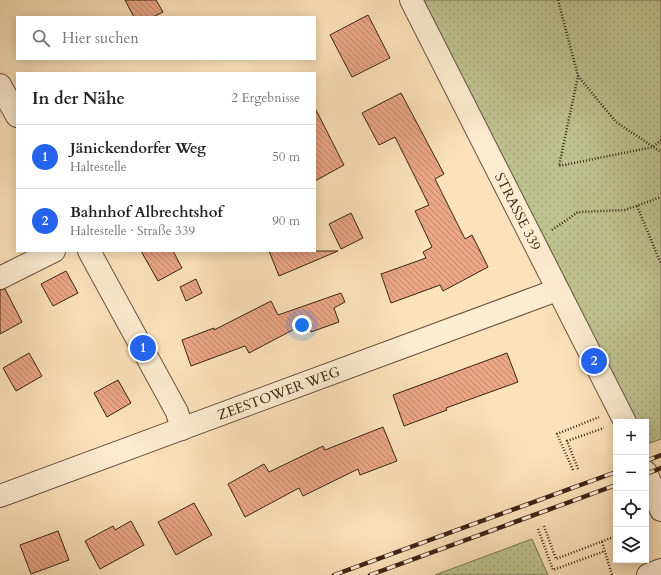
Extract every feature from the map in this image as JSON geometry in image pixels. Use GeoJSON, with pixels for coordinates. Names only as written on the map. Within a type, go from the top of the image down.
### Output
{"type":"FeatureCollection","features":[{"type":"Feature","properties":{"kind":"street","name":"STRASSE 339"},"geometry":{"type":"LineString","coordinates":[[411,0],[622,419]]}},
{"type":"Feature","properties":{"kind":"street"},"geometry":{"type":"LineString","coordinates":[[0,85],[16,114]]}},
{"type":"Feature","properties":{"kind":"street"},"geometry":{"type":"LineString","coordinates":[[0,278],[52,252]]}},
{"type":"Feature","properties":{"kind":"street"},"geometry":{"type":"LineString","coordinates":[[90,252],[173,406],[182,429]]}},
{"type":"Feature","properties":{"kind":"street","name":"ZEESTOWER WEG"},"geometry":{"type":"LineString","coordinates":[[0,496],[557,290]]}},
{"type":"Feature","properties":{"kind":"street"},"geometry":{"type":"LineString","coordinates":[[649,480],[661,510]]}},
{"type":"Feature","properties":{"kind":"street"},"geometry":{"type":"LineString","coordinates":[[648,575],[661,570]]}},
{"type":"Feature","properties":{"kind":"path"},"geometry":{"type":"LineString","coordinates":[[558,0],[578,76],[616,122],[661,152]]}},
{"type":"Feature","properties":{"kind":"path"},"geometry":{"type":"LineString","coordinates":[[578,76],[559,166],[653,147],[661,140]]}},
{"type":"Feature","properties":{"kind":"path"},"geometry":{"type":"LineString","coordinates":[[534,243],[578,212],[625,210],[661,197]]}},
{"type":"Feature","properties":{"kind":"path"},"geometry":{"type":"LineString","coordinates":[[637,206],[661,264]]}},
{"type":"Feature","properties":{"kind":"path"},"geometry":{"type":"LineString","coordinates":[[573,470],[557,434],[600,417]]}},
{"type":"Feature","properties":{"kind":"path"},"geometry":{"type":"LineString","coordinates":[[578,469],[567,441],[599,430]]}},
{"type":"Feature","properties":{"kind":"path"},"geometry":{"type":"LineString","coordinates":[[544,526],[556,559],[613,537]]}},
{"type":"Feature","properties":{"kind":"path"},"geometry":{"type":"LineString","coordinates":[[538,529],[553,570],[605,551]]}},
{"type":"Feature","properties":{"kind":"path"},"geometry":{"type":"LineString","coordinates":[[602,542],[612,575]]}},
{"type":"Feature","properties":{"kind":"green space"},"geometry":{"type":"Polygon","coordinates":[[[423,0],[661,0],[661,439],[649,443],[649,419],[635,419],[423,0]]]}},
{"type":"Feature","properties":{"kind":"green space"},"geometry":{"type":"Polygon","coordinates":[[[532,539],[548,575],[435,575],[532,539]]]}},
{"type":"Feature","properties":{"kind":"building"},"geometry":{"type":"Polygon","coordinates":[[[125,0],[156,0],[163,12],[155,16],[133,16],[125,0]]]}},
{"type":"Feature","properties":{"kind":"building"},"geometry":{"type":"Polygon","coordinates":[[[368,15],[390,58],[352,77],[330,35],[368,15]]]}},
{"type":"Feature","properties":{"kind":"building"},"geometry":{"type":"Polygon","coordinates":[[[401,93],[444,174],[435,179],[465,239],[472,235],[488,267],[443,291],[440,285],[391,303],[381,274],[426,258],[423,252],[432,247],[415,211],[429,205],[395,137],[379,145],[362,113],[401,93]]]}},
{"type":"Feature","properties":{"kind":"building"},"geometry":{"type":"Polygon","coordinates":[[[316,110],[344,165],[316,180],[316,110]]]}},
{"type":"Feature","properties":{"kind":"building"},"geometry":{"type":"Polygon","coordinates":[[[351,213],[363,238],[341,249],[329,224],[351,213]]]}},
{"type":"Feature","properties":{"kind":"building"},"geometry":{"type":"Polygon","coordinates":[[[338,251],[279,276],[269,252],[338,251]]]}},
{"type":"Feature","properties":{"kind":"building"},"geometry":{"type":"Polygon","coordinates":[[[142,252],[174,252],[182,268],[158,281],[142,252]]]}},
{"type":"Feature","properties":{"kind":"building"},"geometry":{"type":"Polygon","coordinates":[[[66,271],[78,293],[53,306],[41,284],[66,271]]]}},
{"type":"Feature","properties":{"kind":"building"},"geometry":{"type":"Polygon","coordinates":[[[196,279],[202,293],[186,301],[180,287],[196,279]]]}},
{"type":"Feature","properties":{"kind":"building"},"geometry":{"type":"Polygon","coordinates":[[[5,289],[22,322],[0,334],[0,290],[5,289]]]}},
{"type":"Feature","properties":{"kind":"building"},"geometry":{"type":"Polygon","coordinates":[[[341,293],[345,302],[334,308],[339,322],[311,332],[308,322],[249,353],[245,346],[191,366],[182,340],[214,328],[214,330],[271,301],[278,315],[341,293]]]}},
{"type":"Feature","properties":{"kind":"building"},"geometry":{"type":"Polygon","coordinates":[[[29,353],[42,376],[16,391],[3,368],[29,353]]]}},
{"type":"Feature","properties":{"kind":"building"},"geometry":{"type":"Polygon","coordinates":[[[507,353],[518,382],[446,408],[447,410],[404,426],[393,395],[507,353]]]}},
{"type":"Feature","properties":{"kind":"building"},"geometry":{"type":"Polygon","coordinates":[[[118,380],[131,403],[107,417],[94,393],[118,380]]]}},
{"type":"Feature","properties":{"kind":"building"},"geometry":{"type":"Polygon","coordinates":[[[383,427],[397,461],[360,475],[358,469],[303,496],[299,488],[245,517],[228,484],[264,464],[269,472],[323,446],[325,450],[383,427]]]}},
{"type":"Feature","properties":{"kind":"building"},"geometry":{"type":"Polygon","coordinates":[[[194,503],[212,535],[176,555],[158,522],[194,503]]]}},
{"type":"Feature","properties":{"kind":"building"},"geometry":{"type":"Polygon","coordinates":[[[131,521],[144,545],[100,569],[85,541],[113,526],[115,530],[131,521]]]}},
{"type":"Feature","properties":{"kind":"building"},"geometry":{"type":"Polygon","coordinates":[[[58,531],[69,560],[31,574],[20,545],[58,531]]]}},
{"type":"Feature","properties":{"kind":"railway"},"geometry":{"type":"LineString","coordinates":[[649,460],[661,455]]}},
{"type":"Feature","properties":{"kind":"railway"},"geometry":{"type":"LineString","coordinates":[[649,473],[661,468]]}},
{"type":"Feature","properties":{"kind":"railway"},"geometry":{"type":"LineString","coordinates":[[334,575],[613,473]]}},
{"type":"Feature","properties":{"kind":"railway"},"geometry":{"type":"LineString","coordinates":[[370,575],[613,486]]}},
{"type":"Feature","properties":{"kind":"place","name":"Jänickendorfer Weg"},"geometry":{"type":"Point","coordinates":[143,348]}},
{"type":"Feature","properties":{"kind":"place","name":"Bahnhof Albrechtshof"},"geometry":{"type":"Point","coordinates":[594,361]}}]}
